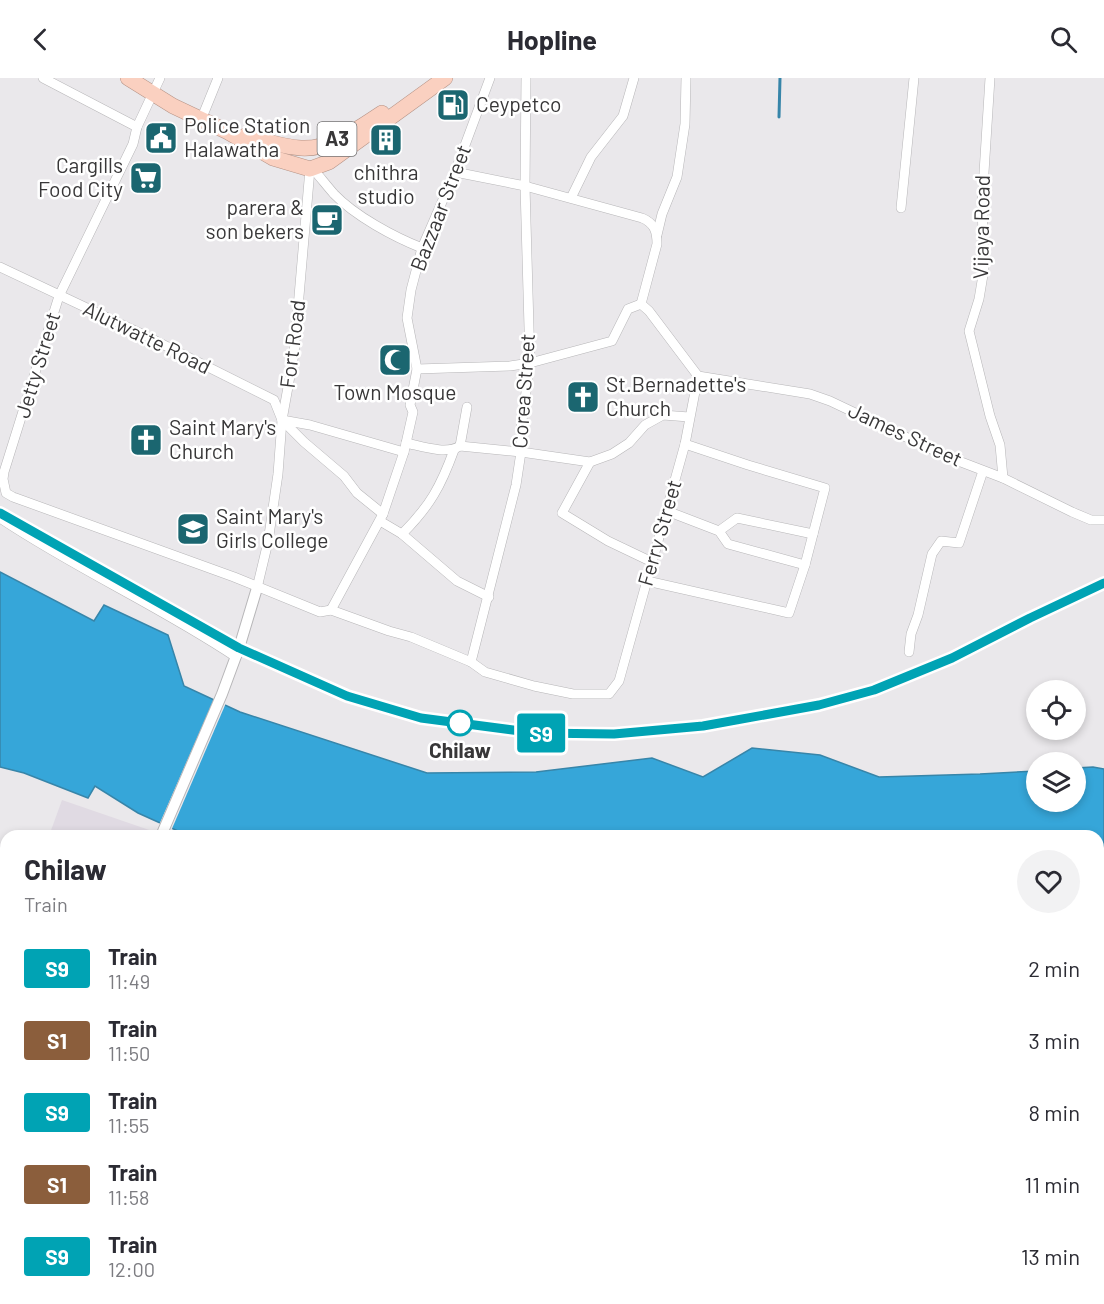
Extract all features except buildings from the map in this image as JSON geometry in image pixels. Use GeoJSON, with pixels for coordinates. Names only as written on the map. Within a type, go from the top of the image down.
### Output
{"type":"FeatureCollection","features":[{"type":"Feature","properties":{"kind":"highway","name":"A3"},"geometry":{"type":"LineString","coordinates":[[128,78],[152,94],[228,132],[273,158],[309,169],[329,162],[445,78]]}},
{"type":"Feature","properties":{"kind":"highway","name":"A3"},"geometry":{"type":"LineString","coordinates":[[308,148],[345,136],[409,95],[430,78]]}},
{"type":"Feature","properties":{"kind":"highway","name":"A3"},"geometry":{"type":"LineString","coordinates":[[228,132],[286,146],[316,150],[321,156],[319,164],[309,169]]}},
{"type":"Feature","properties":{"kind":"street"},"geometry":{"type":"LineString","coordinates":[[43,78],[137,127]]}},
{"type":"Feature","properties":{"kind":"street","name":"Jetty Street"},"geometry":{"type":"LineString","coordinates":[[160,78],[137,127],[133,144],[59,296],[4,472],[2,485],[6,493],[14,497],[234,577],[257,588]]}},
{"type":"Feature","properties":{"kind":"street"},"geometry":{"type":"LineString","coordinates":[[201,120],[218,78]]}},
{"type":"Feature","properties":{"kind":"street","name":"Bazzaar Street"},"geometry":{"type":"LineString","coordinates":[[331,610],[382,517],[405,447],[413,412],[410,405],[417,369],[407,318],[411,290],[422,248],[490,78]]}},
{"type":"Feature","properties":{"kind":"street","name":"Corea Street"},"geometry":{"type":"LineString","coordinates":[[471,662],[516,485],[521,452],[521,428],[531,363],[525,186],[526,78]]}},
{"type":"Feature","properties":{"kind":"street"},"geometry":{"type":"LineString","coordinates":[[571,198],[591,157],[623,116],[634,78]]}},
{"type":"Feature","properties":{"kind":"street"},"geometry":{"type":"LineString","coordinates":[[640,304],[657,244],[662,214],[677,177],[685,124],[686,78]]}},
{"type":"Feature","properties":{"kind":"street"},"geometry":{"type":"LineString","coordinates":[[901,208],[914,78]]}},
{"type":"Feature","properties":{"kind":"street","name":"Vijaya Road"},"geometry":{"type":"LineString","coordinates":[[990,78],[982,204],[984,268],[979,299],[969,331],[990,416],[1000,445],[1003,478]]}},
{"type":"Feature","properties":{"kind":"street"},"geometry":{"type":"LineString","coordinates":[[309,169],[350,208],[387,232],[422,248]]}},
{"type":"Feature","properties":{"kind":"street","name":"Fort Road"},"geometry":{"type":"LineString","coordinates":[[257,588],[268,542],[278,474],[282,420],[294,354],[309,169]]}},
{"type":"Feature","properties":{"kind":"street"},"geometry":{"type":"LineString","coordinates":[[454,172],[525,186],[642,218],[649,221],[657,235]]}},
{"type":"Feature","properties":{"kind":"street","name":"Alutwatte Road"},"geometry":{"type":"LineString","coordinates":[[0,267],[274,400],[282,420],[344,476],[357,493],[382,517],[457,581],[489,597]]}},
{"type":"Feature","properties":{"kind":"street"},"geometry":{"type":"LineString","coordinates":[[417,369],[510,366],[531,363],[612,341],[628,309],[640,304]]}},
{"type":"Feature","properties":{"kind":"street"},"geometry":{"type":"LineString","coordinates":[[640,304],[649,312],[698,376]]}},
{"type":"Feature","properties":{"kind":"street","name":"James Street"},"geometry":{"type":"LineString","coordinates":[[698,376],[820,398],[849,409],[948,457],[1003,478],[1072,512],[1091,520],[1104,520]]}},
{"type":"Feature","properties":{"kind":"street","name":"Ferry Street"},"geometry":{"type":"LineString","coordinates":[[257,588],[320,612],[331,610],[411,637],[471,662],[485,672],[559,692],[609,694],[619,681],[667,511],[685,444],[698,376]]}},
{"type":"Feature","properties":{"kind":"street"},"geometry":{"type":"LineString","coordinates":[[402,534],[423,513],[442,482],[457,448],[467,407]]}},
{"type":"Feature","properties":{"kind":"street"},"geometry":{"type":"LineString","coordinates":[[282,420],[405,447],[521,452],[590,462],[612,454],[629,443],[645,425],[663,415],[689,417]]}},
{"type":"Feature","properties":{"kind":"street"},"geometry":{"type":"LineString","coordinates":[[647,581],[789,613],[805,565],[825,488],[685,444]]}},
{"type":"Feature","properties":{"kind":"street"},"geometry":{"type":"LineString","coordinates":[[590,462],[562,513],[608,541],[652,562]]}},
{"type":"Feature","properties":{"kind":"street"},"geometry":{"type":"LineString","coordinates":[[909,652],[911,634],[918,615],[932,554],[942,541],[959,543],[983,471]]}},
{"type":"Feature","properties":{"kind":"street"},"geometry":{"type":"LineString","coordinates":[[667,511],[719,531],[728,544],[805,565]]}},
{"type":"Feature","properties":{"kind":"street"},"geometry":{"type":"LineString","coordinates":[[0,518],[42,546],[209,639],[236,657]]}},
{"type":"Feature","properties":{"kind":"street"},"geometry":{"type":"LineString","coordinates":[[719,531],[738,518],[813,534]]}},
{"type":"Feature","properties":{"kind":"street"},"geometry":{"type":"LineString","coordinates":[[164,830],[222,694],[257,588]]}},
{"type":"Feature","properties":{"kind":"shaded area"},"geometry":{"type":"Polygon","coordinates":[[[62,800],[149,830],[51,830],[62,800]]]}},
{"type":"Feature","properties":{"kind":"water"},"geometry":{"type":"Polygon","coordinates":[[[0,572],[94,621],[104,605],[168,635],[184,686],[240,712],[427,773],[536,772],[652,758],[703,777],[752,748],[820,755],[879,777],[1026,772],[1026,812],[1086,812],[1086,767],[1093,767],[1104,769],[1104,830],[176,830],[138,813],[95,786],[88,798],[24,773],[0,767],[0,572]]]}},
{"type":"Feature","properties":{"kind":"pier"},"geometry":{"type":"Polygon","coordinates":[[[215,697],[226,703],[171,830],[159,825],[215,697]]]}},
{"type":"Feature","properties":{"kind":"waterway"},"geometry":{"type":"LineString","coordinates":[[779,117],[780,78]]}},
{"type":"Feature","properties":{"kind":"railway"},"geometry":{"type":"LineString","coordinates":[[0,513],[239,648],[347,696],[421,718],[536,733],[614,734],[703,725],[819,705],[874,690],[952,658],[1104,583]]}},
{"type":"Feature","properties":{"kind":"train","name":"S9"},"geometry":{"type":"LineString","coordinates":[[0,513],[196,626],[239,648],[347,696],[421,718],[536,733],[614,734],[703,726],[819,705],[874,690],[952,658],[1104,583]]}},
{"type":"Feature","properties":{"kind":"place","name":"Ceypetco"},"geometry":{"type":"Point","coordinates":[453,105]}},
{"type":"Feature","properties":{"kind":"place","name":"Police Station Halawatha"},"geometry":{"type":"Point","coordinates":[161,138]}},
{"type":"Feature","properties":{"kind":"place","name":"chithra studio"},"geometry":{"type":"Point","coordinates":[386,140]}},
{"type":"Feature","properties":{"kind":"place","name":"Cargills Food City"},"geometry":{"type":"Point","coordinates":[146,178]}},
{"type":"Feature","properties":{"kind":"place","name":"parera & son bekers"},"geometry":{"type":"Point","coordinates":[327,220]}},
{"type":"Feature","properties":{"kind":"place","name":"Town Mosque"},"geometry":{"type":"Point","coordinates":[395,360]}},
{"type":"Feature","properties":{"kind":"place","name":"St.Bernadette's Church"},"geometry":{"type":"Point","coordinates":[583,397]}},
{"type":"Feature","properties":{"kind":"place","name":"Saint Mary's Church"},"geometry":{"type":"Point","coordinates":[146,440]}},
{"type":"Feature","properties":{"kind":"place","name":"Saint Mary's Girls College"},"geometry":{"type":"Point","coordinates":[193,529]}},
{"type":"Feature","properties":{"kind":"place","name":"Chilaw"},"geometry":{"type":"Point","coordinates":[460,723]}}]}
